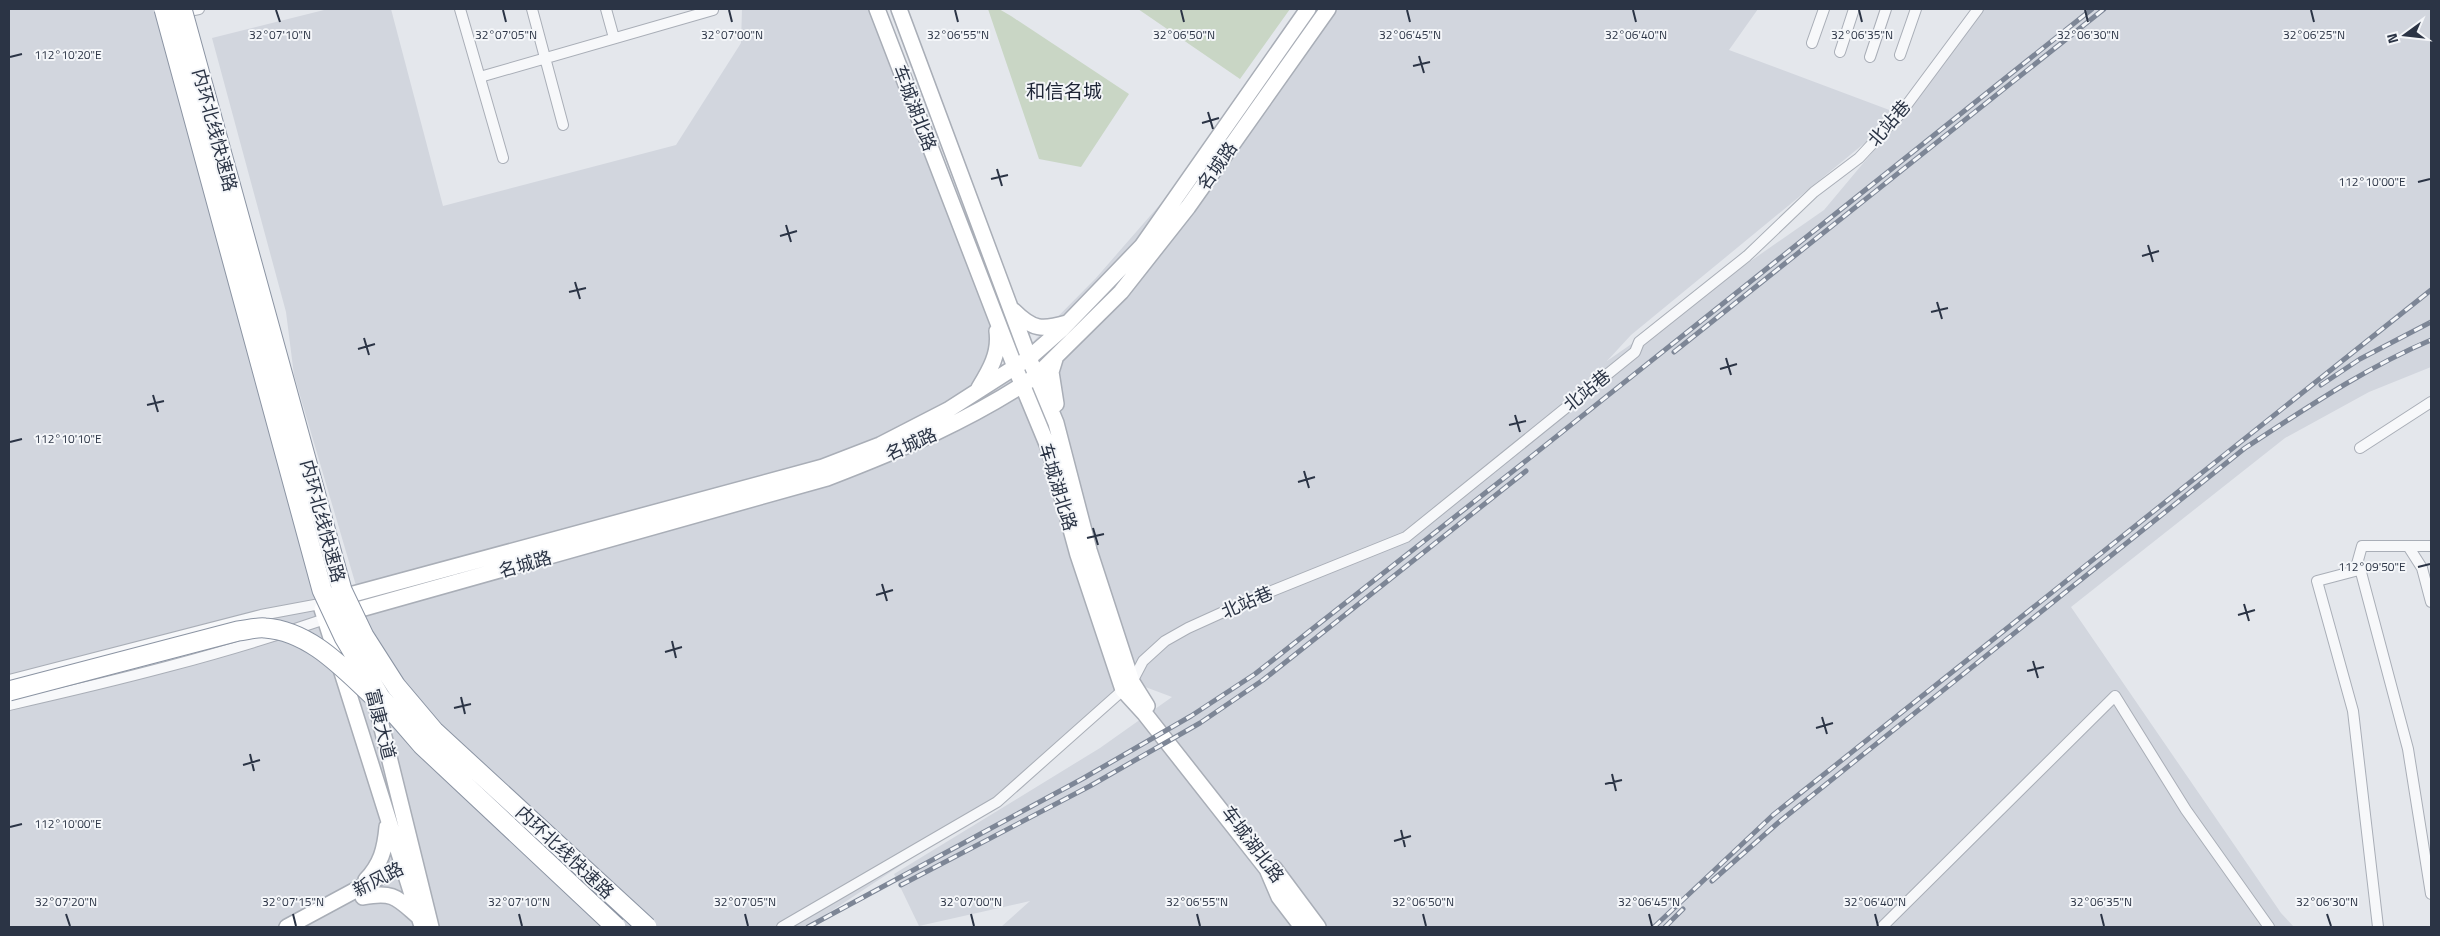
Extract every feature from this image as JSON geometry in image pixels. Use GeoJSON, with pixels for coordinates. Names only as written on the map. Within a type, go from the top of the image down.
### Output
{"type":"FeatureCollection","features":[{"type":"Feature","properties":{"kind":"highway","name":"内环北线快速路"},"geometry":{"type":"LineString","coordinates":[[164,9],[322,590],[344,637],[380,697],[429,752],[616,927]]}},
{"type":"Feature","properties":{"kind":"highway","name":"内环北线快速路"},"geometry":{"type":"LineString","coordinates":[[190,10],[342,590],[364,636],[396,686],[434,731],[647,927]]}},
{"type":"Feature","properties":{"kind":"highway"},"geometry":{"type":"LineString","coordinates":[[9,691],[238,631],[264,627],[289,632],[310,642],[403,723]]}},
{"type":"Feature","properties":{"kind":"main road","name":"车城湖北路"},"geometry":{"type":"LineString","coordinates":[[877,9],[1014,367],[1049,449],[1078,555],[1127,686],[1145,714],[1267,869],[1279,897],[1302,927]]}},
{"type":"Feature","properties":{"kind":"main road","name":"车城湖北路"},"geometry":{"type":"LineString","coordinates":[[899,9],[1029,358],[1056,423],[1127,686],[1149,709],[1318,927]]}},
{"type":"Feature","properties":{"kind":"main road","name":"名城路"},"geometry":{"type":"LineString","coordinates":[[320,604],[823,467],[880,445],[976,392],[1029,358],[1068,322],[1142,246],[1308,9]]}},
{"type":"Feature","properties":{"kind":"main road","name":"名城路"},"geometry":{"type":"LineString","coordinates":[[324,619],[827,478],[938,432],[1022,386],[1036,376],[1121,292],[1188,206],[1328,9]]}},
{"type":"Feature","properties":{"kind":"main road"},"geometry":{"type":"LineString","coordinates":[[1011,309],[1028,325],[1051,327],[1068,322]]}},
{"type":"Feature","properties":{"kind":"main road"},"geometry":{"type":"LineString","coordinates":[[976,392],[993,365],[999,342],[996,317]]}},
{"type":"Feature","properties":{"kind":"main road"},"geometry":{"type":"LineString","coordinates":[[1056,357],[1051,372],[1052,389],[1092,541],[1089,550]]}},
{"type":"Feature","properties":{"kind":"main road"},"geometry":{"type":"LineString","coordinates":[[990,404],[1006,399],[1020,404],[1034,414]]}},
{"type":"Feature","properties":{"kind":"main road","name":"富康大道"},"geometry":{"type":"LineString","coordinates":[[328,521],[353,612],[421,922]]}},
{"type":"Feature","properties":{"kind":"main road","name":"富康大道"},"geometry":{"type":"LineString","coordinates":[[300,529],[324,619],[388,820],[410,868],[431,927]]}},
{"type":"Feature","properties":{"kind":"main road"},"geometry":{"type":"LineString","coordinates":[[361,893],[377,868],[385,850],[388,820]]}},
{"type":"Feature","properties":{"kind":"main road","name":"新风路"},"geometry":{"type":"LineString","coordinates":[[287,927],[410,868]]}},
{"type":"Feature","properties":{"kind":"main road"},"geometry":{"type":"LineString","coordinates":[[361,893],[382,893],[394,897],[421,922]]}},
{"type":"Feature","properties":{"kind":"main road","name":"新风路"},"geometry":{"type":"LineString","coordinates":[[309,927],[361,893]]}},
{"type":"Feature","properties":{"kind":"street"},"geometry":{"type":"LineString","coordinates":[[460,9],[503,158]]}},
{"type":"Feature","properties":{"kind":"street"},"geometry":{"type":"LineString","coordinates":[[532,9],[563,125]]}},
{"type":"Feature","properties":{"kind":"street"},"geometry":{"type":"LineString","coordinates":[[606,9],[614,38]]}},
{"type":"Feature","properties":{"kind":"street"},"geometry":{"type":"LineString","coordinates":[[1812,43],[1824,9]]}},
{"type":"Feature","properties":{"kind":"street"},"geometry":{"type":"LineString","coordinates":[[1840,52],[1854,9]]}},
{"type":"Feature","properties":{"kind":"street"},"geometry":{"type":"LineString","coordinates":[[1870,58],[1886,9]]}},
{"type":"Feature","properties":{"kind":"street"},"geometry":{"type":"LineString","coordinates":[[1900,55],[1916,9]]}},
{"type":"Feature","properties":{"kind":"street","name":"北站巷"},"geometry":{"type":"LineString","coordinates":[[1127,686],[1143,660],[1165,641],[1188,628],[1252,599],[1406,537],[1634,352],[1639,342],[1747,256],[1814,192],[1859,158],[1900,114],[1978,9]]}},
{"type":"Feature","properties":{"kind":"street"},"geometry":{"type":"LineString","coordinates":[[480,77],[713,10]]}},
{"type":"Feature","properties":{"kind":"street"},"geometry":{"type":"LineString","coordinates":[[2360,448],[2431,402]]}},
{"type":"Feature","properties":{"kind":"street"},"geometry":{"type":"LineString","coordinates":[[2378,927],[2353,711],[2317,581],[2355,571],[2362,546],[2431,546]]}},
{"type":"Feature","properties":{"kind":"street"},"geometry":{"type":"LineString","coordinates":[[2408,546],[2422,568],[2431,602]]}},
{"type":"Feature","properties":{"kind":"street"},"geometry":{"type":"LineString","coordinates":[[2358,559],[2408,749],[2431,894]]}},
{"type":"Feature","properties":{"kind":"street"},"geometry":{"type":"LineString","coordinates":[[9,680],[261,615],[320,604]]}},
{"type":"Feature","properties":{"kind":"street"},"geometry":{"type":"LineString","coordinates":[[9,706],[268,639],[324,619]]}},
{"type":"Feature","properties":{"kind":"street"},"geometry":{"type":"LineString","coordinates":[[782,927],[997,802],[1127,686]]}},
{"type":"Feature","properties":{"kind":"street"},"geometry":{"type":"LineString","coordinates":[[1882,927],[2115,696],[2186,810],[2270,927]]}},
{"type":"Feature","properties":{"kind":"shaded area"},"geometry":{"type":"Polygon","coordinates":[[[9,9],[156,9],[325,619],[673,505],[357,589],[294,375],[286,312],[212,38],[328,9],[391,9],[443,206],[676,145],[741,43],[742,9],[877,9],[999,342],[977,381],[1020,355],[1096,278],[1231,123],[1316,9],[1758,9],[1729,50],[1900,114],[1631,335],[1607,361],[1824,210],[1896,124],[1981,9],[2431,9],[2431,367],[2369,392],[2285,438],[2071,607],[2281,913],[2294,927],[1001,927],[1030,901],[919,926],[894,874],[1100,748],[1172,697],[1132,682],[997,802],[807,927],[9,927],[9,9]]]}},
{"type":"Feature","properties":{"kind":"green space"},"geometry":{"type":"Polygon","coordinates":[[[988,9],[999,9],[1011,16],[1129,94],[1081,167],[1039,159],[988,9]]]}},
{"type":"Feature","properties":{"kind":"green space"},"geometry":{"type":"Polygon","coordinates":[[[1138,9],[1290,9],[1240,79],[1138,9]]]}},
{"type":"Feature","properties":{"kind":"railway"},"geometry":{"type":"LineString","coordinates":[[808,927],[1082,779],[1191,716],[1255,674],[1522,464],[2092,9]]}},
{"type":"Feature","properties":{"kind":"railway"},"geometry":{"type":"LineString","coordinates":[[1674,352],[2104,9]]}},
{"type":"Feature","properties":{"kind":"railway"},"geometry":{"type":"LineString","coordinates":[[1654,927],[1773,815],[2431,290]]}},
{"type":"Feature","properties":{"kind":"railway"},"geometry":{"type":"LineString","coordinates":[[2321,385],[2360,359],[2431,322]]}},
{"type":"Feature","properties":{"kind":"railway"},"geometry":{"type":"LineString","coordinates":[[1712,881],[1779,822],[2245,448],[2359,376],[2431,340]]}},
{"type":"Feature","properties":{"kind":"railway"},"geometry":{"type":"LineString","coordinates":[[901,885],[1090,786],[1200,723],[1263,680],[1526,471]]}},
{"type":"Feature","properties":{"kind":"railway"},"geometry":{"type":"LineString","coordinates":[[1665,927],[1683,909]]}},
{"type":"Feature","properties":{"kind":"district","name":"和信名城"},"geometry":{"type":"Point","coordinates":[1064,90]}}]}
